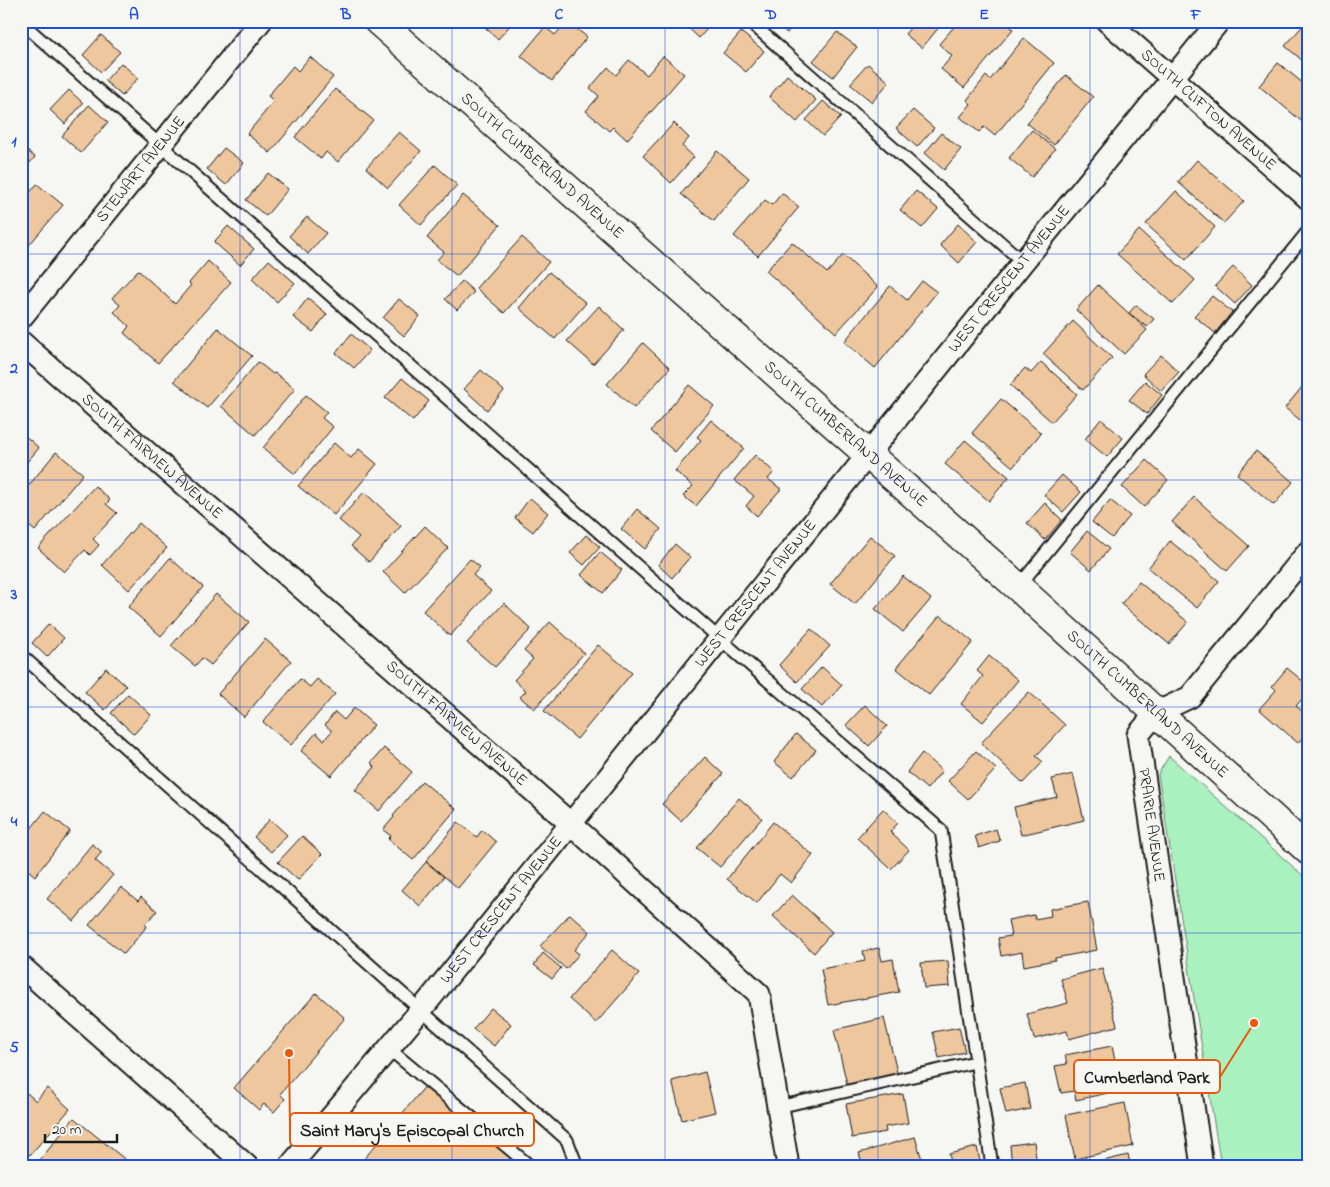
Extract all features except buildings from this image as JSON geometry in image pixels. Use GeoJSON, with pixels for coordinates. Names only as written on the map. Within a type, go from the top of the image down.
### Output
{"type":"FeatureCollection","features":[{"type":"Feature","properties":{"kind":"street","name":"STEWART AVENUE"},"geometry":{"type":"LineString","coordinates":[[21,318],[261,21]]}},
{"type":"Feature","properties":{"kind":"street","name":"SOUTH CUMBERLAND AVENUE"},"geometry":{"type":"LineString","coordinates":[[378,21],[1018,587],[1309,852]]}},
{"type":"Feature","properties":{"kind":"street","name":"SOUTH CLIFTON AVENUE"},"geometry":{"type":"LineString","coordinates":[[1107,21],[1309,199]]}},
{"type":"Feature","properties":{"kind":"street","name":"WEST CRESCENT AVENUE"},"geometry":{"type":"LineString","coordinates":[[290,1166],[421,1010],[1219,21]]}},
{"type":"Feature","properties":{"kind":"street","name":"SOUTH FAIRVIEW AVENUE"},"geometry":{"type":"LineString","coordinates":[[21,342],[571,824],[759,994],[788,1166]]}},
{"type":"Feature","properties":{"kind":"street","name":"PRAIRIE AVENUE"},"geometry":{"type":"LineString","coordinates":[[1202,1166],[1138,735],[1156,713],[1190,697],[1309,551]]}},
{"type":"Feature","properties":{"kind":"street"},"geometry":{"type":"LineString","coordinates":[[21,966],[247,1166]]}},
{"type":"Feature","properties":{"kind":"lane"},"geometry":{"type":"LineString","coordinates":[[749,21],[1023,262]]}},
{"type":"Feature","properties":{"kind":"lane"},"geometry":{"type":"LineString","coordinates":[[21,22],[162,144],[720,640],[941,830],[992,1166]]}},
{"type":"Feature","properties":{"kind":"lane"},"geometry":{"type":"LineString","coordinates":[[1018,587],[1309,230]]}},
{"type":"Feature","properties":{"kind":"lane"},"geometry":{"type":"LineString","coordinates":[[21,654],[567,1140],[577,1166]]}},
{"type":"Feature","properties":{"kind":"lane"},"geometry":{"type":"LineString","coordinates":[[388,1048],[530,1166]]}},
{"type":"Feature","properties":{"kind":"lane"},"geometry":{"type":"LineString","coordinates":[[778,1107],[976,1062]]}},
{"type":"Feature","properties":{"kind":"green space"},"geometry":{"type":"Polygon","coordinates":[[[1169,756],[1309,881],[1309,1166],[1221,1166],[1158,774],[1169,756]]]}},
{"type":"Feature","properties":{"kind":"place","name":"Cumberland Park"},"geometry":{"type":"Point","coordinates":[1254,1023]}},
{"type":"Feature","properties":{"kind":"place","name":"Saint Mary's Episcopal Church"},"geometry":{"type":"Point","coordinates":[289,1053]}}]}
